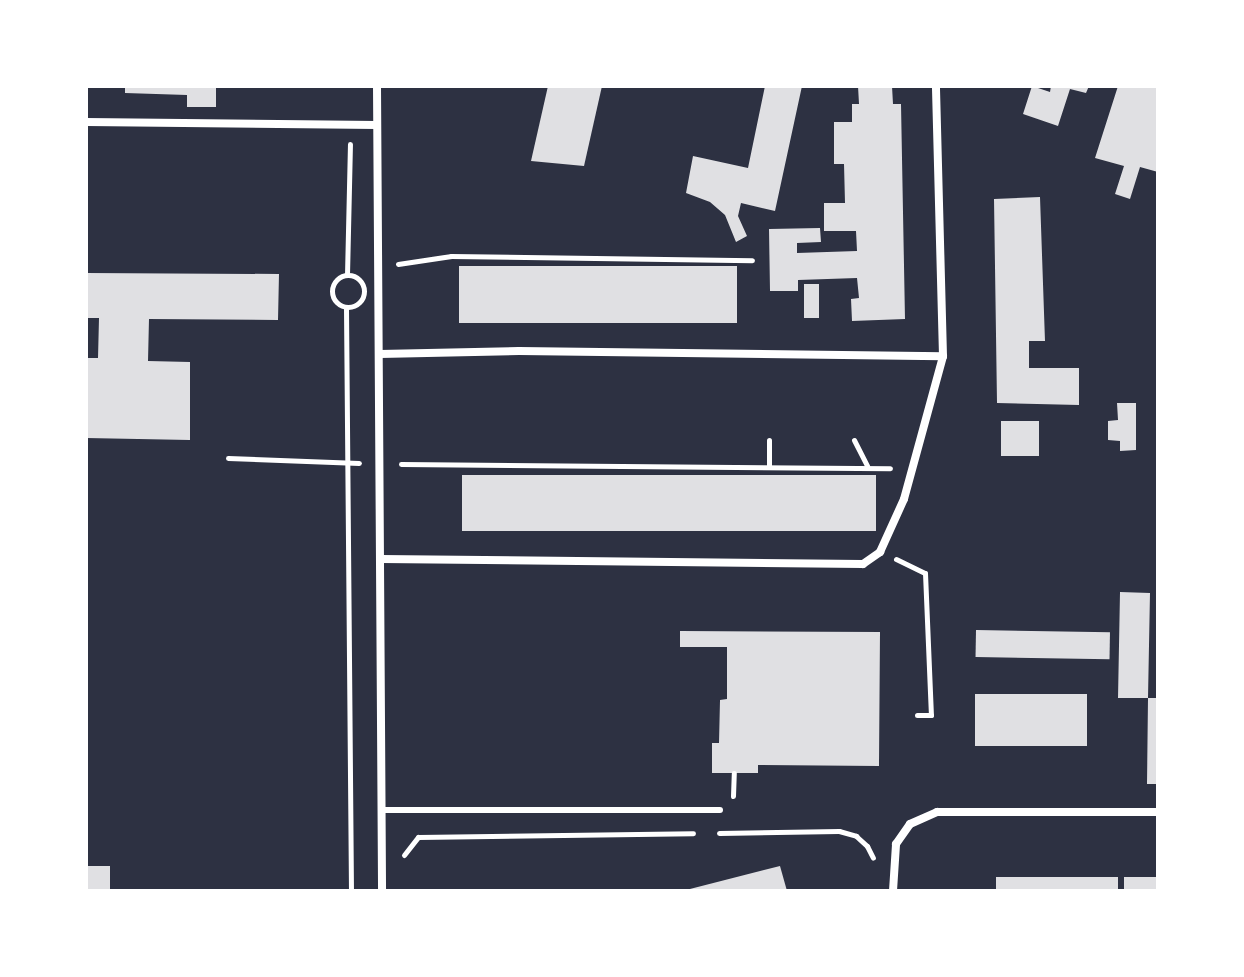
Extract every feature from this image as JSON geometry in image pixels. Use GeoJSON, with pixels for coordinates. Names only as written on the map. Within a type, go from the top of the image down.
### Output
{"type":"FeatureCollection","features":[{"type":"Feature","properties":{"kind":"street"},"geometry":{"type":"LineString","coordinates":[[377,86],[382,891]]}},
{"type":"Feature","properties":{"kind":"street"},"geometry":{"type":"LineString","coordinates":[[381,559],[863,564],[880,552],[904,499],[943,356],[936,86]]}},
{"type":"Feature","properties":{"kind":"street"},"geometry":{"type":"LineString","coordinates":[[86,122],[377,125]]}},
{"type":"Feature","properties":{"kind":"street"},"geometry":{"type":"LineString","coordinates":[[380,354],[519,351],[943,356]]}},
{"type":"Feature","properties":{"kind":"street"},"geometry":{"type":"LineString","coordinates":[[893,891],[896,844],[910,824],[937,812],[1158,812]]}},
{"type":"Feature","properties":{"kind":"lane"},"geometry":{"type":"LineString","coordinates":[[382,810],[720,810]]}},
{"type":"Feature","properties":{"kind":"path"},"geometry":{"type":"LineString","coordinates":[[347,275],[351,124]]}},
{"type":"Feature","properties":{"kind":"path"},"geometry":{"type":"LineString","coordinates":[[379,267],[451,256],[752,260]]}},
{"type":"Feature","properties":{"kind":"path"},"geometry":{"type":"LineString","coordinates":[[347,275],[362,282],[365,292],[361,302],[346,308],[333,298],[332,288],[338,279],[347,275]]}},
{"type":"Feature","properties":{"kind":"path"},"geometry":{"type":"LineString","coordinates":[[346,308],[351,891]]}},
{"type":"Feature","properties":{"kind":"path"},"geometry":{"type":"LineString","coordinates":[[769,440],[769,465]]}},
{"type":"Feature","properties":{"kind":"path"},"geometry":{"type":"LineString","coordinates":[[854,440],[867,466]]}},
{"type":"Feature","properties":{"kind":"path"},"geometry":{"type":"LineString","coordinates":[[228,458],[381,464],[867,466],[911,470]]}},
{"type":"Feature","properties":{"kind":"path"},"geometry":{"type":"LineString","coordinates":[[880,552],[925,573],[931,715],[917,715]]}},
{"type":"Feature","properties":{"kind":"path"},"geometry":{"type":"LineString","coordinates":[[714,833],[839,831],[856,836],[867,846],[874,861]]}},
{"type":"Feature","properties":{"kind":"path"},"geometry":{"type":"LineString","coordinates":[[401,860],[418,837],[699,833]]}},
{"type":"Feature","properties":{"kind":"building"},"geometry":{"type":"Polygon","coordinates":[[[125,86],[216,86],[216,107],[187,107],[187,95],[125,93],[125,86]]]}},
{"type":"Feature","properties":{"kind":"building"},"geometry":{"type":"Polygon","coordinates":[[[548,86],[602,86],[584,166],[531,161],[548,86]]]}},
{"type":"Feature","properties":{"kind":"building"},"geometry":{"type":"Polygon","coordinates":[[[765,86],[802,86],[775,211],[741,203],[738,216],[747,236],[736,242],[725,215],[710,202],[686,193],[693,156],[748,168],[765,86]]]}},
{"type":"Feature","properties":{"kind":"building"},"geometry":{"type":"Polygon","coordinates":[[[858,86],[892,86],[893,104],[901,104],[905,319],[852,321],[851,299],[859,298],[857,278],[798,280],[798,291],[770,291],[769,229],[820,228],[821,242],[797,243],[797,253],[857,251],[856,231],[824,231],[824,203],[845,203],[844,164],[834,164],[834,122],[852,122],[852,104],[859,104],[858,86]]]}},
{"type":"Feature","properties":{"kind":"building"},"geometry":{"type":"Polygon","coordinates":[[[1032,86],[1050,92],[1051,86],[1089,86],[1086,93],[1070,89],[1058,126],[1023,114],[1032,86]]]}},
{"type":"Feature","properties":{"kind":"building"},"geometry":{"type":"Polygon","coordinates":[[[1118,86],[1158,86],[1158,172],[1140,167],[1130,199],[1115,194],[1124,166],[1095,158],[1118,86]]]}},
{"type":"Feature","properties":{"kind":"building"},"geometry":{"type":"Polygon","coordinates":[[[1040,197],[1045,341],[1029,341],[1029,368],[1079,368],[1079,405],[997,403],[994,199],[1040,197]]]}},
{"type":"Feature","properties":{"kind":"building"},"geometry":{"type":"Polygon","coordinates":[[[459,266],[737,266],[737,323],[459,323],[459,266]]]}},
{"type":"Feature","properties":{"kind":"building"},"geometry":{"type":"Polygon","coordinates":[[[86,273],[279,274],[278,320],[149,319],[148,361],[190,362],[190,440],[86,438],[86,358],[98,358],[99,318],[86,318],[86,273]]]}},
{"type":"Feature","properties":{"kind":"building"},"geometry":{"type":"Polygon","coordinates":[[[804,284],[819,284],[819,318],[804,318],[804,284]]]}},
{"type":"Feature","properties":{"kind":"building"},"geometry":{"type":"Polygon","coordinates":[[[1117,403],[1136,403],[1136,450],[1120,451],[1120,441],[1108,440],[1108,421],[1118,420],[1117,403]]]}},
{"type":"Feature","properties":{"kind":"building"},"geometry":{"type":"Polygon","coordinates":[[[1001,421],[1039,421],[1039,456],[1001,456],[1001,421]]]}},
{"type":"Feature","properties":{"kind":"building"},"geometry":{"type":"Polygon","coordinates":[[[462,475],[876,475],[876,531],[462,531],[462,475]]]}},
{"type":"Feature","properties":{"kind":"building"},"geometry":{"type":"Polygon","coordinates":[[[1120,592],[1150,593],[1148,698],[1118,698],[1120,592]]]}},
{"type":"Feature","properties":{"kind":"building"},"geometry":{"type":"Polygon","coordinates":[[[976,630],[1110,632],[1110,659],[976,657],[976,630]]]}},
{"type":"Feature","properties":{"kind":"building"},"geometry":{"type":"Polygon","coordinates":[[[680,631],[880,632],[879,766],[758,765],[758,773],[712,773],[712,743],[719,743],[720,700],[727,699],[727,647],[680,647],[680,631]]]}},
{"type":"Feature","properties":{"kind":"building"},"geometry":{"type":"Polygon","coordinates":[[[975,694],[1087,694],[1087,746],[975,746],[975,694]]]}},
{"type":"Feature","properties":{"kind":"building"},"geometry":{"type":"Polygon","coordinates":[[[1148,698],[1158,698],[1158,784],[1147,784],[1148,698]]]}},
{"type":"Feature","properties":{"kind":"building"},"geometry":{"type":"Polygon","coordinates":[[[86,866],[110,866],[110,891],[86,891],[86,866]]]}},
{"type":"Feature","properties":{"kind":"building"},"geometry":{"type":"Polygon","coordinates":[[[780,866],[787,891],[686,891],[686,890],[780,866]]]}},
{"type":"Feature","properties":{"kind":"building"},"geometry":{"type":"Polygon","coordinates":[[[996,877],[1118,877],[1118,891],[996,891],[996,877]]]}},
{"type":"Feature","properties":{"kind":"building"},"geometry":{"type":"Polygon","coordinates":[[[1124,877],[1158,877],[1158,891],[1124,891],[1124,877]]]}}]}
